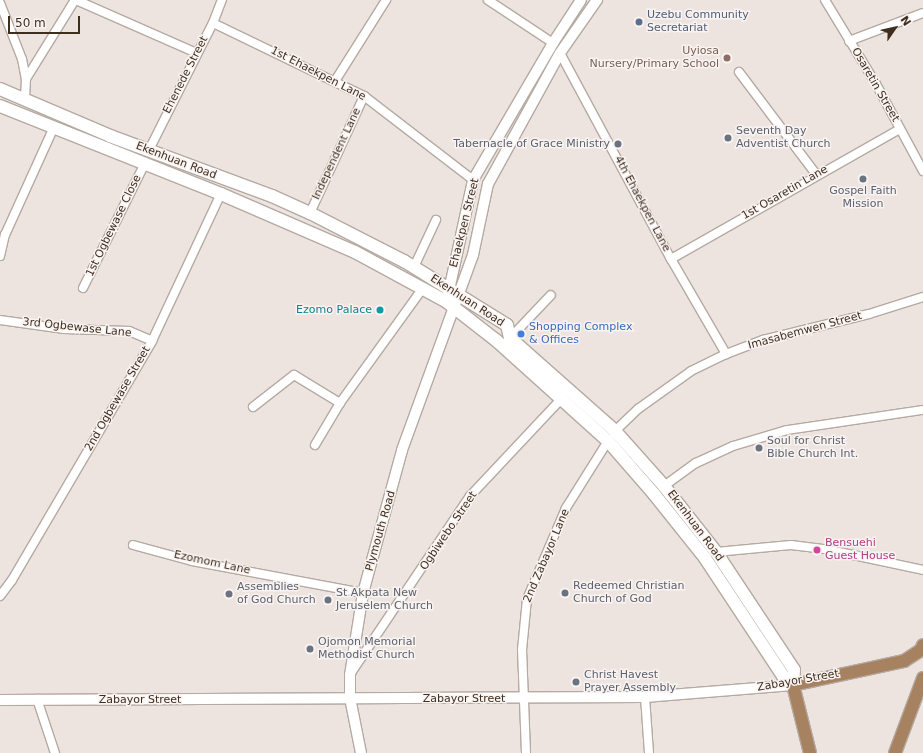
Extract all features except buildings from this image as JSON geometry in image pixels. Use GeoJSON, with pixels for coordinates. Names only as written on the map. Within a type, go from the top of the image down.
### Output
{"type":"FeatureCollection","features":[{"type":"Feature","properties":{"kind":"main road","name":"Ekenhuan Road"},"geometry":{"type":"LineString","coordinates":[[0,89],[110,136],[272,196],[310,213],[414,267],[506,325],[510,338],[615,430],[664,486],[716,552],[794,670],[793,685],[810,753]]}},
{"type":"Feature","properties":{"kind":"main road","name":"Ekenhuan Road"},"geometry":{"type":"LineString","coordinates":[[0,106],[221,194],[355,252],[423,288],[497,341],[608,441],[654,494],[705,558],[783,676],[793,685]]}},
{"type":"Feature","properties":{"kind":"main road","name":"Zabayor Street"},"geometry":{"type":"LineString","coordinates":[[793,685],[904,661],[922,647]]}},
{"type":"Feature","properties":{"kind":"main road"},"geometry":{"type":"LineString","coordinates":[[895,753],[923,678]]}},
{"type":"Feature","properties":{"kind":"street"},"geometry":{"type":"LineString","coordinates":[[26,79],[76,0],[196,53]]}},
{"type":"Feature","properties":{"kind":"street","name":"Ehenede Street"},"geometry":{"type":"LineString","coordinates":[[149,150],[196,53],[213,23],[222,0]]}},
{"type":"Feature","properties":{"kind":"street"},"geometry":{"type":"LineString","coordinates":[[335,80],[386,0]]}},
{"type":"Feature","properties":{"kind":"street"},"geometry":{"type":"LineString","coordinates":[[488,0],[553,43]]}},
{"type":"Feature","properties":{"kind":"street","name":"Ehaekpen Street"},"geometry":{"type":"LineString","coordinates":[[451,308],[473,180],[553,43],[581,0]]}},
{"type":"Feature","properties":{"kind":"street","name":"Ehaekpen Street"},"geometry":{"type":"LineString","coordinates":[[454,292],[473,255],[488,184],[560,52],[597,0]]}},
{"type":"Feature","properties":{"kind":"street","name":"Osaretin Street"},"geometry":{"type":"LineString","coordinates":[[825,0],[923,171]]}},
{"type":"Feature","properties":{"kind":"street"},"geometry":{"type":"LineString","coordinates":[[0,3],[22,59],[26,79],[25,99]]}},
{"type":"Feature","properties":{"kind":"street"},"geometry":{"type":"LineString","coordinates":[[849,41],[923,13]]}},
{"type":"Feature","properties":{"kind":"street","name":"1st Ehaekpen Lane"},"geometry":{"type":"LineString","coordinates":[[213,23],[335,80],[364,96],[473,180]]}},
{"type":"Feature","properties":{"kind":"street","name":"4th Ehaekpen Lane"},"geometry":{"type":"LineString","coordinates":[[560,52],[671,259],[726,354]]}},
{"type":"Feature","properties":{"kind":"street"},"geometry":{"type":"LineString","coordinates":[[739,72],[816,174]]}},
{"type":"Feature","properties":{"kind":"street","name":"Independent Lane"},"geometry":{"type":"LineString","coordinates":[[310,213],[364,96]]}},
{"type":"Feature","properties":{"kind":"street"},"geometry":{"type":"LineString","coordinates":[[0,256],[5,235],[54,127]]}},
{"type":"Feature","properties":{"kind":"street","name":"1st Osaretin Lane"},"geometry":{"type":"LineString","coordinates":[[671,259],[816,174],[900,129]]}},
{"type":"Feature","properties":{"kind":"street","name":"1st Ogbewase Close"},"geometry":{"type":"LineString","coordinates":[[83,288],[145,163]]}},
{"type":"Feature","properties":{"kind":"street","name":"2nd Ogbewase Street"},"geometry":{"type":"LineString","coordinates":[[0,596],[12,580],[152,341],[221,194]]}},
{"type":"Feature","properties":{"kind":"street"},"geometry":{"type":"LineString","coordinates":[[414,267],[436,220]]}},
{"type":"Feature","properties":{"kind":"street"},"geometry":{"type":"LineString","coordinates":[[315,446],[340,403],[423,288]]}},
{"type":"Feature","properties":{"kind":"street"},"geometry":{"type":"LineString","coordinates":[[510,338],[551,295]]}},
{"type":"Feature","properties":{"kind":"street","name":"Imasabemwen Street"},"geometry":{"type":"LineString","coordinates":[[615,430],[638,409],[691,371],[726,354],[763,340],[869,314],[923,296]]}},
{"type":"Feature","properties":{"kind":"street","name":"Plymouth Road"},"geometry":{"type":"LineString","coordinates":[[361,753],[350,698],[350,675],[363,593],[402,450],[451,308]]}},
{"type":"Feature","properties":{"kind":"street","name":"3rd Ogbewase Lane"},"geometry":{"type":"LineString","coordinates":[[0,320],[64,329],[129,331],[152,341]]}},
{"type":"Feature","properties":{"kind":"street"},"geometry":{"type":"LineString","coordinates":[[253,407],[294,375],[340,403]]}},
{"type":"Feature","properties":{"kind":"street","name":"Ogbiwebo Street"},"geometry":{"type":"LineString","coordinates":[[350,675],[470,496],[562,398]]}},
{"type":"Feature","properties":{"kind":"street"},"geometry":{"type":"LineString","coordinates":[[664,486],[696,463],[733,446],[787,430],[923,410]]}},
{"type":"Feature","properties":{"kind":"street","name":"2nd Zabayor Lane"},"geometry":{"type":"LineString","coordinates":[[526,753],[522,650],[527,599],[566,508],[608,441]]}},
{"type":"Feature","properties":{"kind":"street","name":"Ezomom Lane"},"geometry":{"type":"LineString","coordinates":[[134,545],[192,561],[363,593]]}},
{"type":"Feature","properties":{"kind":"street"},"geometry":{"type":"LineString","coordinates":[[716,552],[791,545],[825,549],[923,570]]}},
{"type":"Feature","properties":{"kind":"street","name":"Zabayor Street"},"geometry":{"type":"LineString","coordinates":[[0,700],[37,699],[113,701],[350,698],[523,699],[645,697],[793,685]]}},
{"type":"Feature","properties":{"kind":"street"},"geometry":{"type":"LineString","coordinates":[[645,697],[649,753]]}},
{"type":"Feature","properties":{"kind":"street"},"geometry":{"type":"LineString","coordinates":[[37,699],[55,753]]}},
{"type":"Feature","properties":{"kind":"place","name":"Uzebu Community Secretariat"},"geometry":{"type":"Point","coordinates":[639,22]}},
{"type":"Feature","properties":{"kind":"place","name":"Uyiosa Nursery/Primary School"},"geometry":{"type":"Point","coordinates":[727,58]}},
{"type":"Feature","properties":{"kind":"place","name":"Seventh Day Adventist Church"},"geometry":{"type":"Point","coordinates":[728,138]}},
{"type":"Feature","properties":{"kind":"place","name":"Tabernacle of Grace Ministry"},"geometry":{"type":"Point","coordinates":[618,144]}},
{"type":"Feature","properties":{"kind":"place","name":"Gospel Faith Mission"},"geometry":{"type":"Point","coordinates":[863,179]}},
{"type":"Feature","properties":{"kind":"place","name":"Ezomo Palace"},"geometry":{"type":"Point","coordinates":[380,310]}},
{"type":"Feature","properties":{"kind":"place","name":"Shopping Complex & Offices"},"geometry":{"type":"Point","coordinates":[521,334]}},
{"type":"Feature","properties":{"kind":"place","name":"Soul for Christ Bible Church Int."},"geometry":{"type":"Point","coordinates":[759,448]}},
{"type":"Feature","properties":{"kind":"place","name":"Bensuehi Guest House"},"geometry":{"type":"Point","coordinates":[817,550]}},
{"type":"Feature","properties":{"kind":"place","name":"Redeemed Christian Church of God"},"geometry":{"type":"Point","coordinates":[565,593]}},
{"type":"Feature","properties":{"kind":"place","name":"Assemblies of God Church"},"geometry":{"type":"Point","coordinates":[229,594]}},
{"type":"Feature","properties":{"kind":"place","name":"St Akpata New Jeruselem Church"},"geometry":{"type":"Point","coordinates":[328,600]}},
{"type":"Feature","properties":{"kind":"place","name":"Ojomon Memorial Methodist Church"},"geometry":{"type":"Point","coordinates":[310,649]}},
{"type":"Feature","properties":{"kind":"place","name":"Christ Havest Prayer Assembly"},"geometry":{"type":"Point","coordinates":[576,682]}}]}
